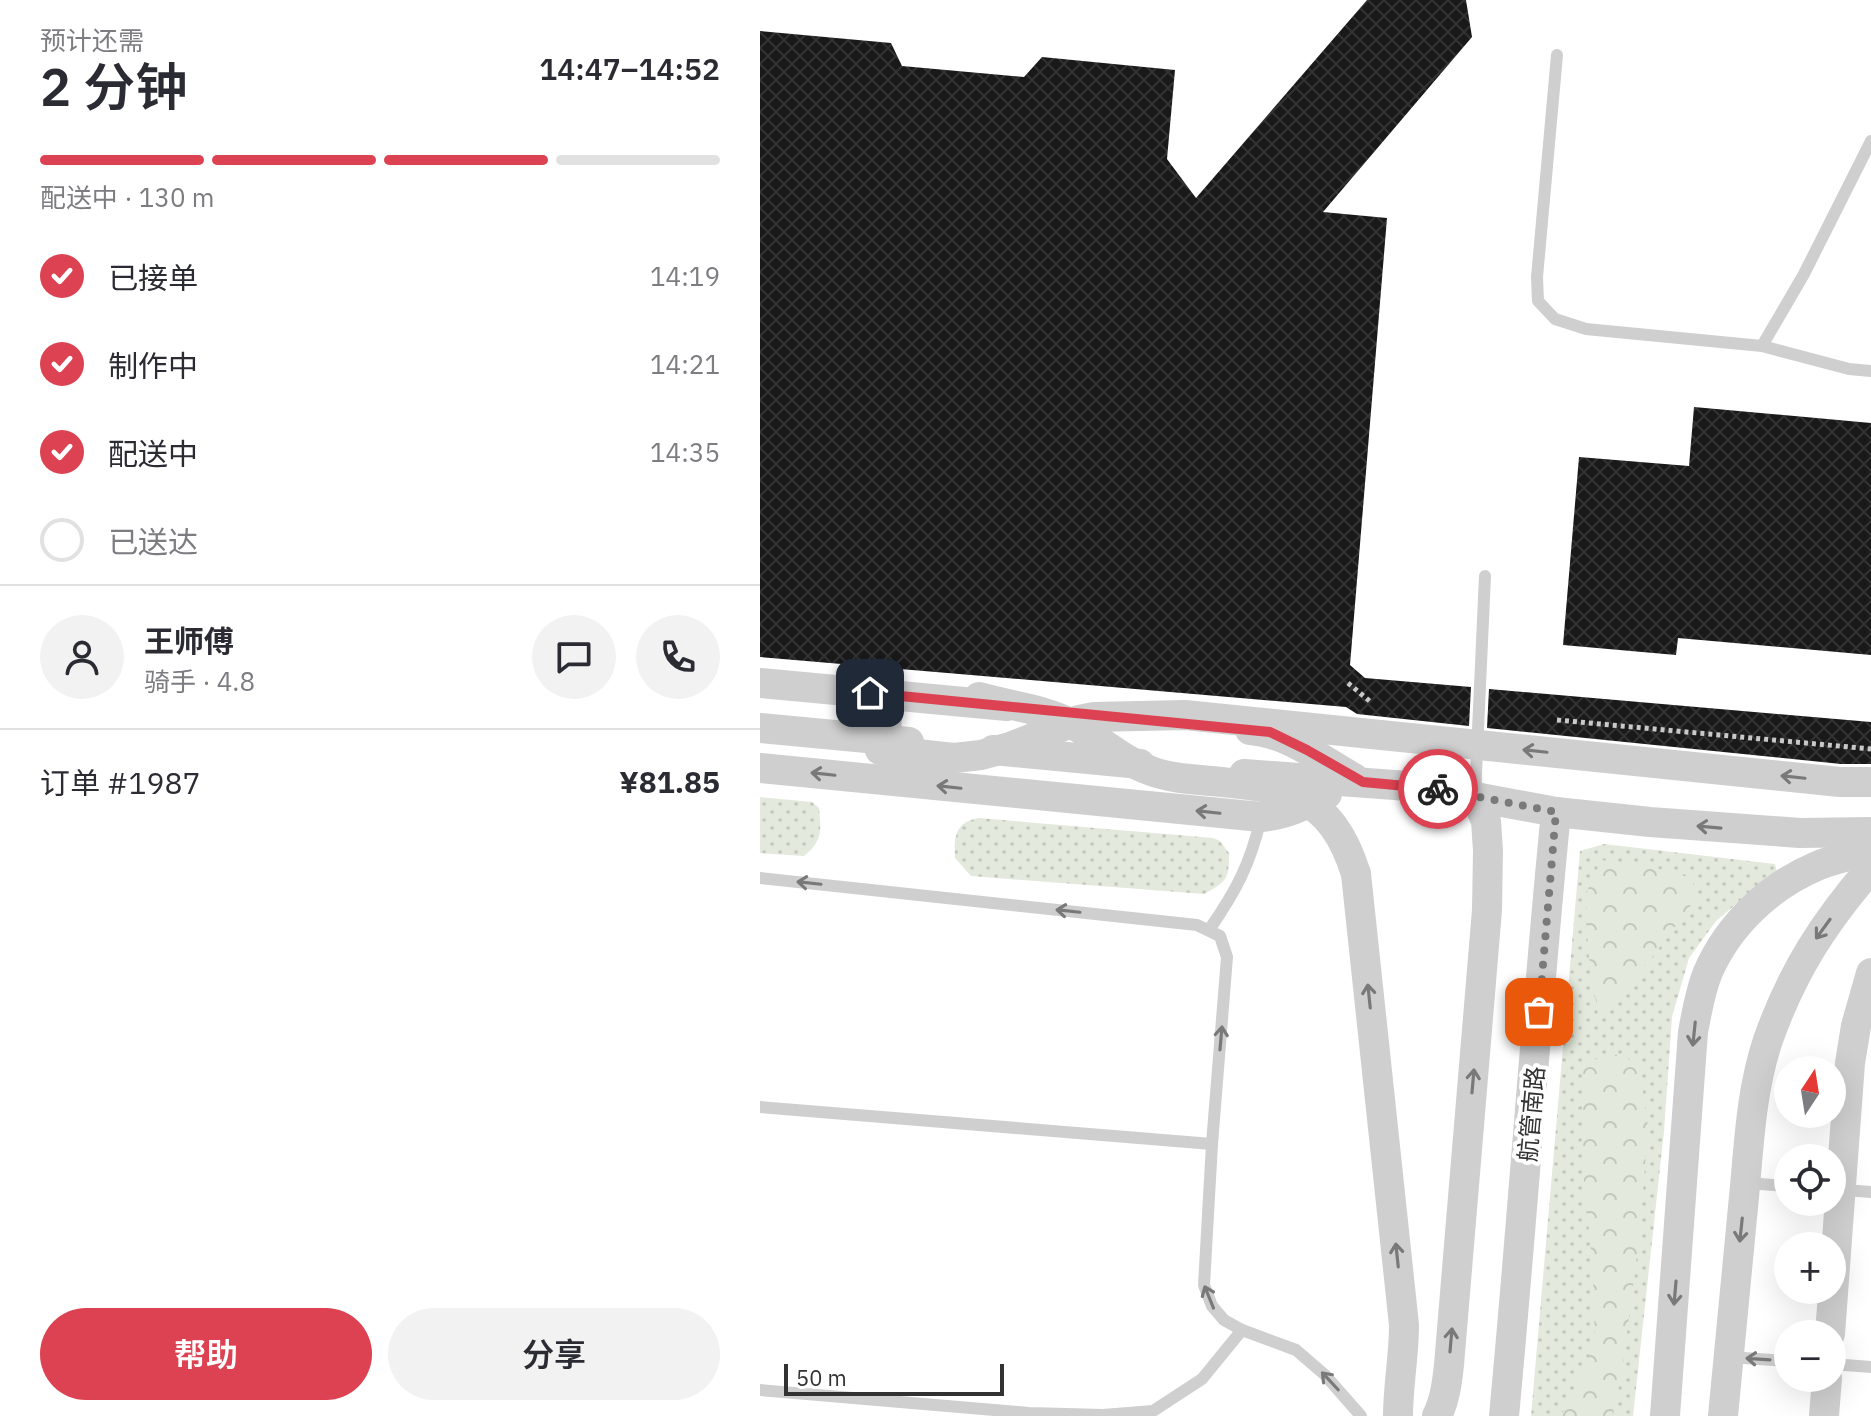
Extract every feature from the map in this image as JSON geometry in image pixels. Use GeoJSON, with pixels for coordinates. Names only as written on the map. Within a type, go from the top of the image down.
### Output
{"type":"FeatureCollection","features":[{"type":"Feature","properties":{"kind":"street"},"geometry":{"type":"LineString","coordinates":[[760,681],[1270,732],[1363,782]]}},
{"type":"Feature","properties":{"kind":"street"},"geometry":{"type":"LineString","coordinates":[[760,681],[810,681],[1185,715],[1840,782],[1871,782]]}},
{"type":"Feature","properties":{"kind":"street"},"geometry":{"type":"LineString","coordinates":[[979,697],[1070,723],[1128,761],[1169,777]]}},
{"type":"Feature","properties":{"kind":"street"},"geometry":{"type":"LineString","coordinates":[[954,758],[1010,747],[1070,723],[1094,717],[1185,715]]}},
{"type":"Feature","properties":{"kind":"street"},"geometry":{"type":"LineString","coordinates":[[760,728],[1246,774],[1422,787],[1556,812],[1755,831],[1871,832]]}},
{"type":"Feature","properties":{"kind":"street"},"geometry":{"type":"LineString","coordinates":[[760,739],[1254,785],[1279,789],[1299,798],[1331,822],[1349,852],[1356,874],[1404,1325],[1398,1416]]}},
{"type":"Feature","properties":{"kind":"street"},"geometry":{"type":"LineString","coordinates":[[760,768],[1261,817],[1292,811],[1342,786],[1363,782]]}},
{"type":"Feature","properties":{"kind":"street"},"geometry":{"type":"LineString","coordinates":[[1437,1416],[1442,1406],[1449,1365],[1487,910],[1486,821],[1475,796]]}},
{"type":"Feature","properties":{"kind":"street","name":"航管南路"},"geometry":{"type":"LineString","coordinates":[[1504,1416],[1556,812]]}},
{"type":"Feature","properties":{"kind":"street"},"geometry":{"type":"LineString","coordinates":[[1665,1416],[1693,1032],[1701,993],[1714,960],[1754,907],[1786,882],[1820,865],[1871,851]]}},
{"type":"Feature","properties":{"kind":"street"},"geometry":{"type":"LineString","coordinates":[[1723,1416],[1755,1091],[1768,1042],[1803,959],[1871,868]]}},
{"type":"Feature","properties":{"kind":"street"},"geometry":{"type":"LineString","coordinates":[[1831,1320],[1856,1026],[1871,973]]}},
{"type":"Feature","properties":{"kind":"street"},"geometry":{"type":"LineString","coordinates":[[1824,1416],[1826,1392]]}},
{"type":"Feature","properties":{"kind":"lane"},"geometry":{"type":"LineString","coordinates":[[1557,55],[1537,277],[1538,301],[1555,319],[1586,329],[1762,346],[1849,369],[1871,371]]}},
{"type":"Feature","properties":{"kind":"lane"},"geometry":{"type":"LineString","coordinates":[[1762,346],[1804,274],[1871,141]]}},
{"type":"Feature","properties":{"kind":"lane"},"geometry":{"type":"LineString","coordinates":[[1475,796],[1485,576]]}},
{"type":"Feature","properties":{"kind":"lane"},"geometry":{"type":"LineString","coordinates":[[887,781],[898,696]]}},
{"type":"Feature","properties":{"kind":"lane"},"geometry":{"type":"LineString","coordinates":[[1209,930],[1244,874],[1261,817]]}},
{"type":"Feature","properties":{"kind":"lane"},"geometry":{"type":"LineString","coordinates":[[760,878],[1184,923],[1197,925],[1220,936],[1227,957],[1204,1285],[1212,1306],[1224,1320],[1296,1350],[1325,1375],[1361,1416]]}},
{"type":"Feature","properties":{"kind":"lane"},"geometry":{"type":"LineString","coordinates":[[760,1107],[1212,1144]]}},
{"type":"Feature","properties":{"kind":"lane"},"geometry":{"type":"LineString","coordinates":[[1746,1183],[1774,1185]]}},
{"type":"Feature","properties":{"kind":"lane"},"geometry":{"type":"LineString","coordinates":[[1846,1190],[1871,1192]]}},
{"type":"Feature","properties":{"kind":"lane"},"geometry":{"type":"LineString","coordinates":[[760,1390],[1029,1413],[1103,1415],[1153,1411],[1202,1379],[1242,1330]]}},
{"type":"Feature","properties":{"kind":"lane"},"geometry":{"type":"LineString","coordinates":[[1729,1357],[1774,1360]]}},
{"type":"Feature","properties":{"kind":"lane"},"geometry":{"type":"LineString","coordinates":[[1846,1365],[1871,1367]]}},
{"type":"Feature","properties":{"kind":"path"},"geometry":{"type":"LineString","coordinates":[[1348,683],[1372,703]]}},
{"type":"Feature","properties":{"kind":"path"},"geometry":{"type":"LineString","coordinates":[[1542,719],[1871,749]]}},
{"type":"Feature","properties":{"kind":"green space"},"geometry":{"type":"Polygon","coordinates":[[[760,797],[812,802],[819,808],[819,835],[815,845],[804,856],[760,853],[760,797]]]}},
{"type":"Feature","properties":{"kind":"green space"},"geometry":{"type":"Polygon","coordinates":[[[979,818],[1213,838],[1220,841],[1229,853],[1227,874],[1222,882],[1204,894],[971,876],[955,858],[955,843],[961,827],[979,818]]]}},
{"type":"Feature","properties":{"kind":"green space"},"geometry":{"type":"Polygon","coordinates":[[[1604,844],[1775,864],[1777,872],[1716,921],[1689,958],[1672,1017],[1664,1131],[1633,1416],[1531,1416],[1580,851],[1604,844]]]}},
{"type":"Feature","properties":{"kind":"green space"},"geometry":{"type":"Polygon","coordinates":[[[1601,860],[1645,865],[1693,878],[1694,901],[1651,959],[1598,1014],[1588,950],[1586,894],[1601,860]]]}},
{"type":"Feature","properties":{"kind":"green space"},"geometry":{"type":"Polygon","coordinates":[[[1620,1054],[1639,1065],[1648,1126],[1640,1231],[1622,1373],[1612,1416],[1561,1416],[1595,1344],[1593,1272],[1583,1171],[1583,1062],[1620,1054]]]}},
{"type":"Feature","properties":{"kind":"building"},"geometry":{"type":"Polygon","coordinates":[[[1367,0],[1466,0],[1472,37],[1323,212],[1387,218],[1350,665],[1365,678],[1471,687],[1469,726],[1357,714],[1346,707],[760,657],[760,31],[891,43],[902,66],[1024,77],[1042,57],[1175,70],[1167,159],[1196,198],[1367,0]]]}},
{"type":"Feature","properties":{"kind":"building"},"geometry":{"type":"Polygon","coordinates":[[[1694,407],[1871,423],[1871,655],[1678,638],[1676,655],[1563,645],[1579,457],[1689,466],[1694,407]]]}},
{"type":"Feature","properties":{"kind":"building"},"geometry":{"type":"Polygon","coordinates":[[[1489,689],[1871,722],[1871,764],[1841,764],[1487,728],[1489,689]]]}},
{"type":"Feature","properties":{"kind":"way so far"},"geometry":{"type":"LineString","coordinates":[[1438,789],[1556,812],[1539,1012]]}},
{"type":"Feature","properties":{"kind":"route"},"geometry":{"type":"LineString","coordinates":[[870,693],[1270,732],[1363,782],[1438,789]]}}]}
